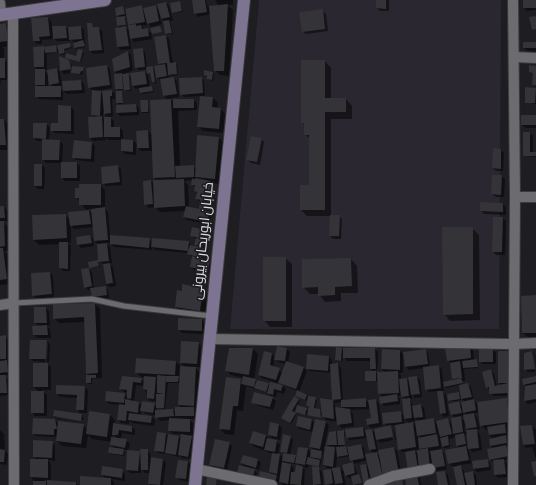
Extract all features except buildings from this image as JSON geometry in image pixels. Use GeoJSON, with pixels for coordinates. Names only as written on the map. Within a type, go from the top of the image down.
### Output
{"type":"FeatureCollection","features":[{"type":"Feature","properties":{"kind":"street"},"geometry":{"type":"LineString","coordinates":[[14,485],[14,303],[4,11],[105,0]]}},
{"type":"Feature","properties":{"kind":"street","name":"خیابان ابوریحان بیرونی"},"geometry":{"type":"LineString","coordinates":[[195,485],[208,339],[244,0]]}},
{"type":"Feature","properties":{"kind":"street"},"geometry":{"type":"LineString","coordinates":[[513,0],[515,57],[513,485]]}},
{"type":"Feature","properties":{"kind":"street"},"geometry":{"type":"LineString","coordinates":[[515,57],[536,58]]}},
{"type":"Feature","properties":{"kind":"street"},"geometry":{"type":"LineString","coordinates":[[515,196],[536,197]]}},
{"type":"Feature","properties":{"kind":"street"},"geometry":{"type":"LineString","coordinates":[[0,305],[14,303]]}},
{"type":"Feature","properties":{"kind":"street"},"geometry":{"type":"LineString","coordinates":[[208,339],[513,344],[536,342]]}},
{"type":"Feature","properties":{"kind":"street"},"geometry":{"type":"LineString","coordinates":[[196,469],[272,485]]}},
{"type":"Feature","properties":{"kind":"street"},"geometry":{"type":"LineString","coordinates":[[369,485],[393,476],[430,469]]}},
{"type":"Feature","properties":{"kind":"lane"},"geometry":{"type":"LineString","coordinates":[[14,303],[92,300],[124,306],[211,316]]}},
{"type":"Feature","properties":{"kind":"shaded area"},"geometry":{"type":"Polygon","coordinates":[[[259,0],[501,0],[499,329],[230,329],[259,0]]]}}]}
